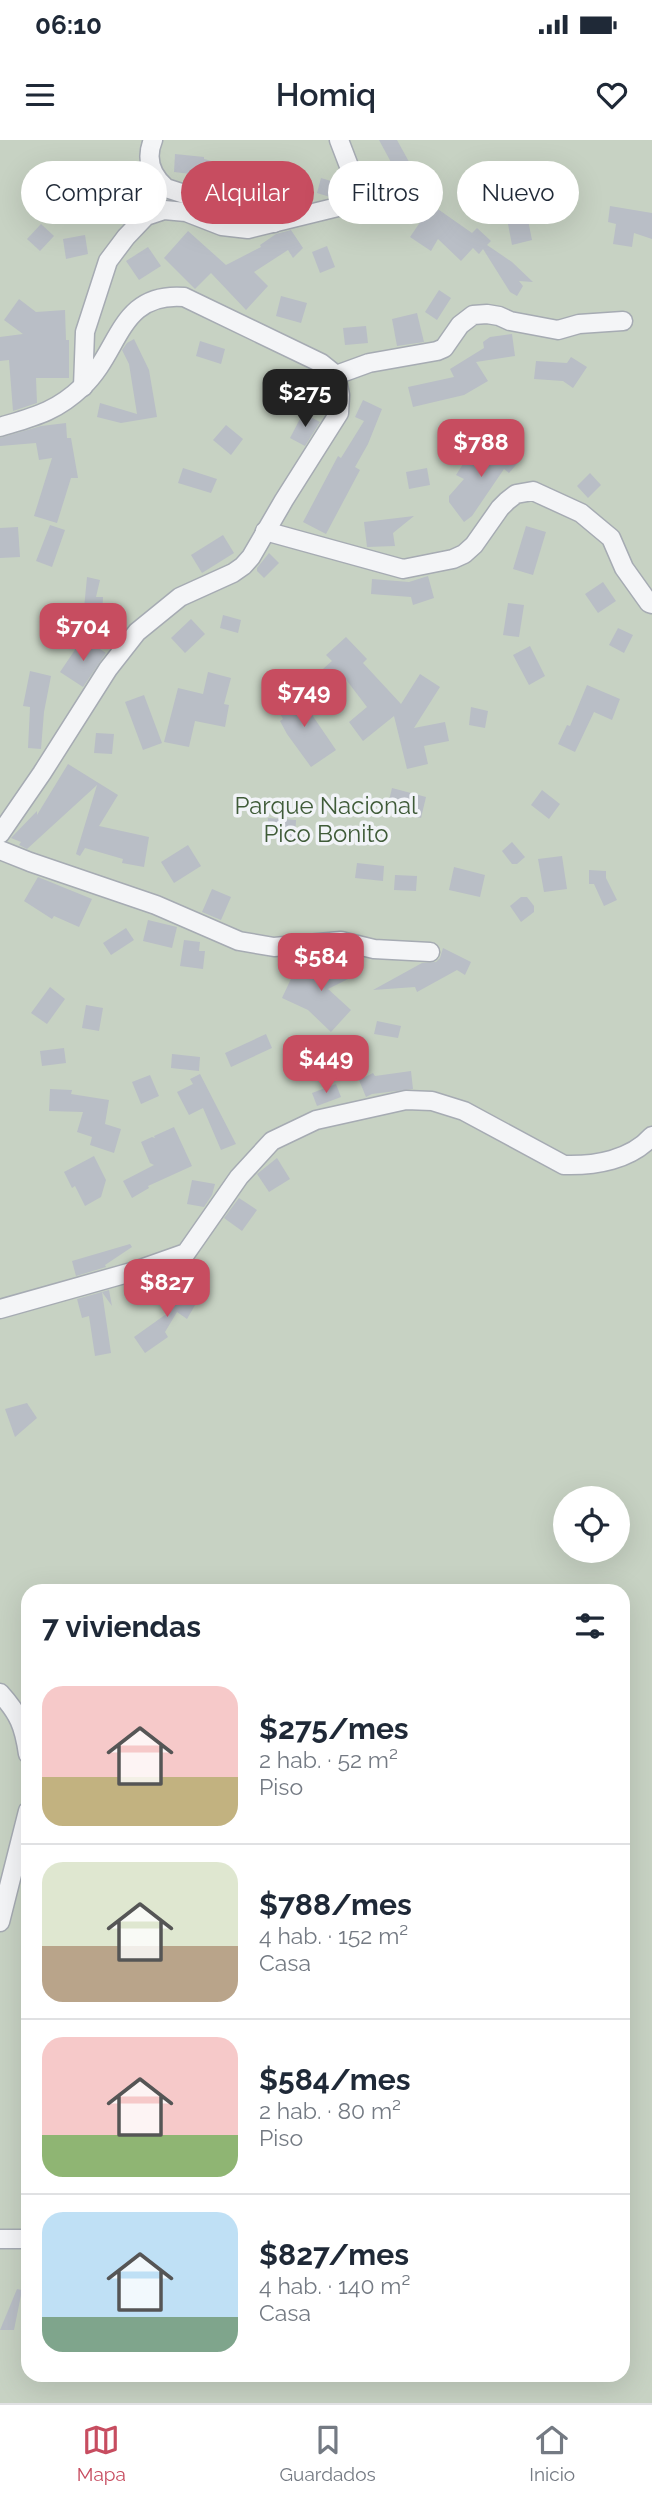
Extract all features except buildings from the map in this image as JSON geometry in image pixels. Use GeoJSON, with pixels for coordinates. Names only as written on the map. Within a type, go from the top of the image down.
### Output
{"type":"FeatureCollection","features":[{"type":"Feature","properties":{"kind":"street"},"geometry":{"type":"LineString","coordinates":[[153,140],[150,147],[150,164],[155,178],[166,188],[181,193]]}},
{"type":"Feature","properties":{"kind":"street"},"geometry":{"type":"LineString","coordinates":[[314,212],[353,202],[356,198],[356,189],[339,140]]}},
{"type":"Feature","properties":{"kind":"street"},"geometry":{"type":"LineString","coordinates":[[83,387],[85,332],[108,261],[146,216],[164,209],[181,211]]}},
{"type":"Feature","properties":{"kind":"street"},"geometry":{"type":"LineString","coordinates":[[217,224],[248,229],[270,224]]}},
{"type":"Feature","properties":{"kind":"street"},"geometry":{"type":"LineString","coordinates":[[0,428],[50,412],[83,387],[101,365],[133,312],[155,298],[169,296],[184,297],[321,363],[336,375],[340,395],[339,413],[243,566],[180,597],[137,632],[108,668],[0,834]]}},
{"type":"Feature","properties":{"kind":"street"},"geometry":{"type":"LineString","coordinates":[[336,375],[369,363],[444,348],[460,325],[473,316],[487,314],[517,323],[558,330],[579,324],[623,321]]}},
{"type":"Feature","properties":{"kind":"street"},"geometry":{"type":"LineString","coordinates":[[265,531],[403,569],[453,559],[464,554],[474,545],[499,508],[516,494],[533,491],[581,513],[611,538],[624,568],[652,604]]}},
{"type":"Feature","properties":{"kind":"street"},"geometry":{"type":"LineString","coordinates":[[0,850],[156,905],[239,941],[274,947],[341,941],[374,948],[430,953]]}},
{"type":"Feature","properties":{"kind":"street"},"geometry":{"type":"LineString","coordinates":[[0,1309],[135,1271],[186,1253],[239,1177],[272,1141],[316,1120],[405,1100],[432,1101],[464,1111],[564,1165],[582,1166],[622,1157],[645,1144],[652,1136]]}},
{"type":"Feature","properties":{"kind":"street"},"geometry":{"type":"LineString","coordinates":[[0,1693],[17,1712],[21,1724]]}},
{"type":"Feature","properties":{"kind":"street"},"geometry":{"type":"LineString","coordinates":[[0,1922],[21,1839]]}},
{"type":"Feature","properties":{"kind":"street"},"geometry":{"type":"LineString","coordinates":[[0,2239],[21,2239]]}},
{"type":"Feature","properties":{"kind":"green space","name":"Parque Nacional Pico Bonito"},"geometry":{"type":"Polygon","coordinates":[[[0,140],[652,140],[652,2403],[0,2403],[0,140]]]}}]}
